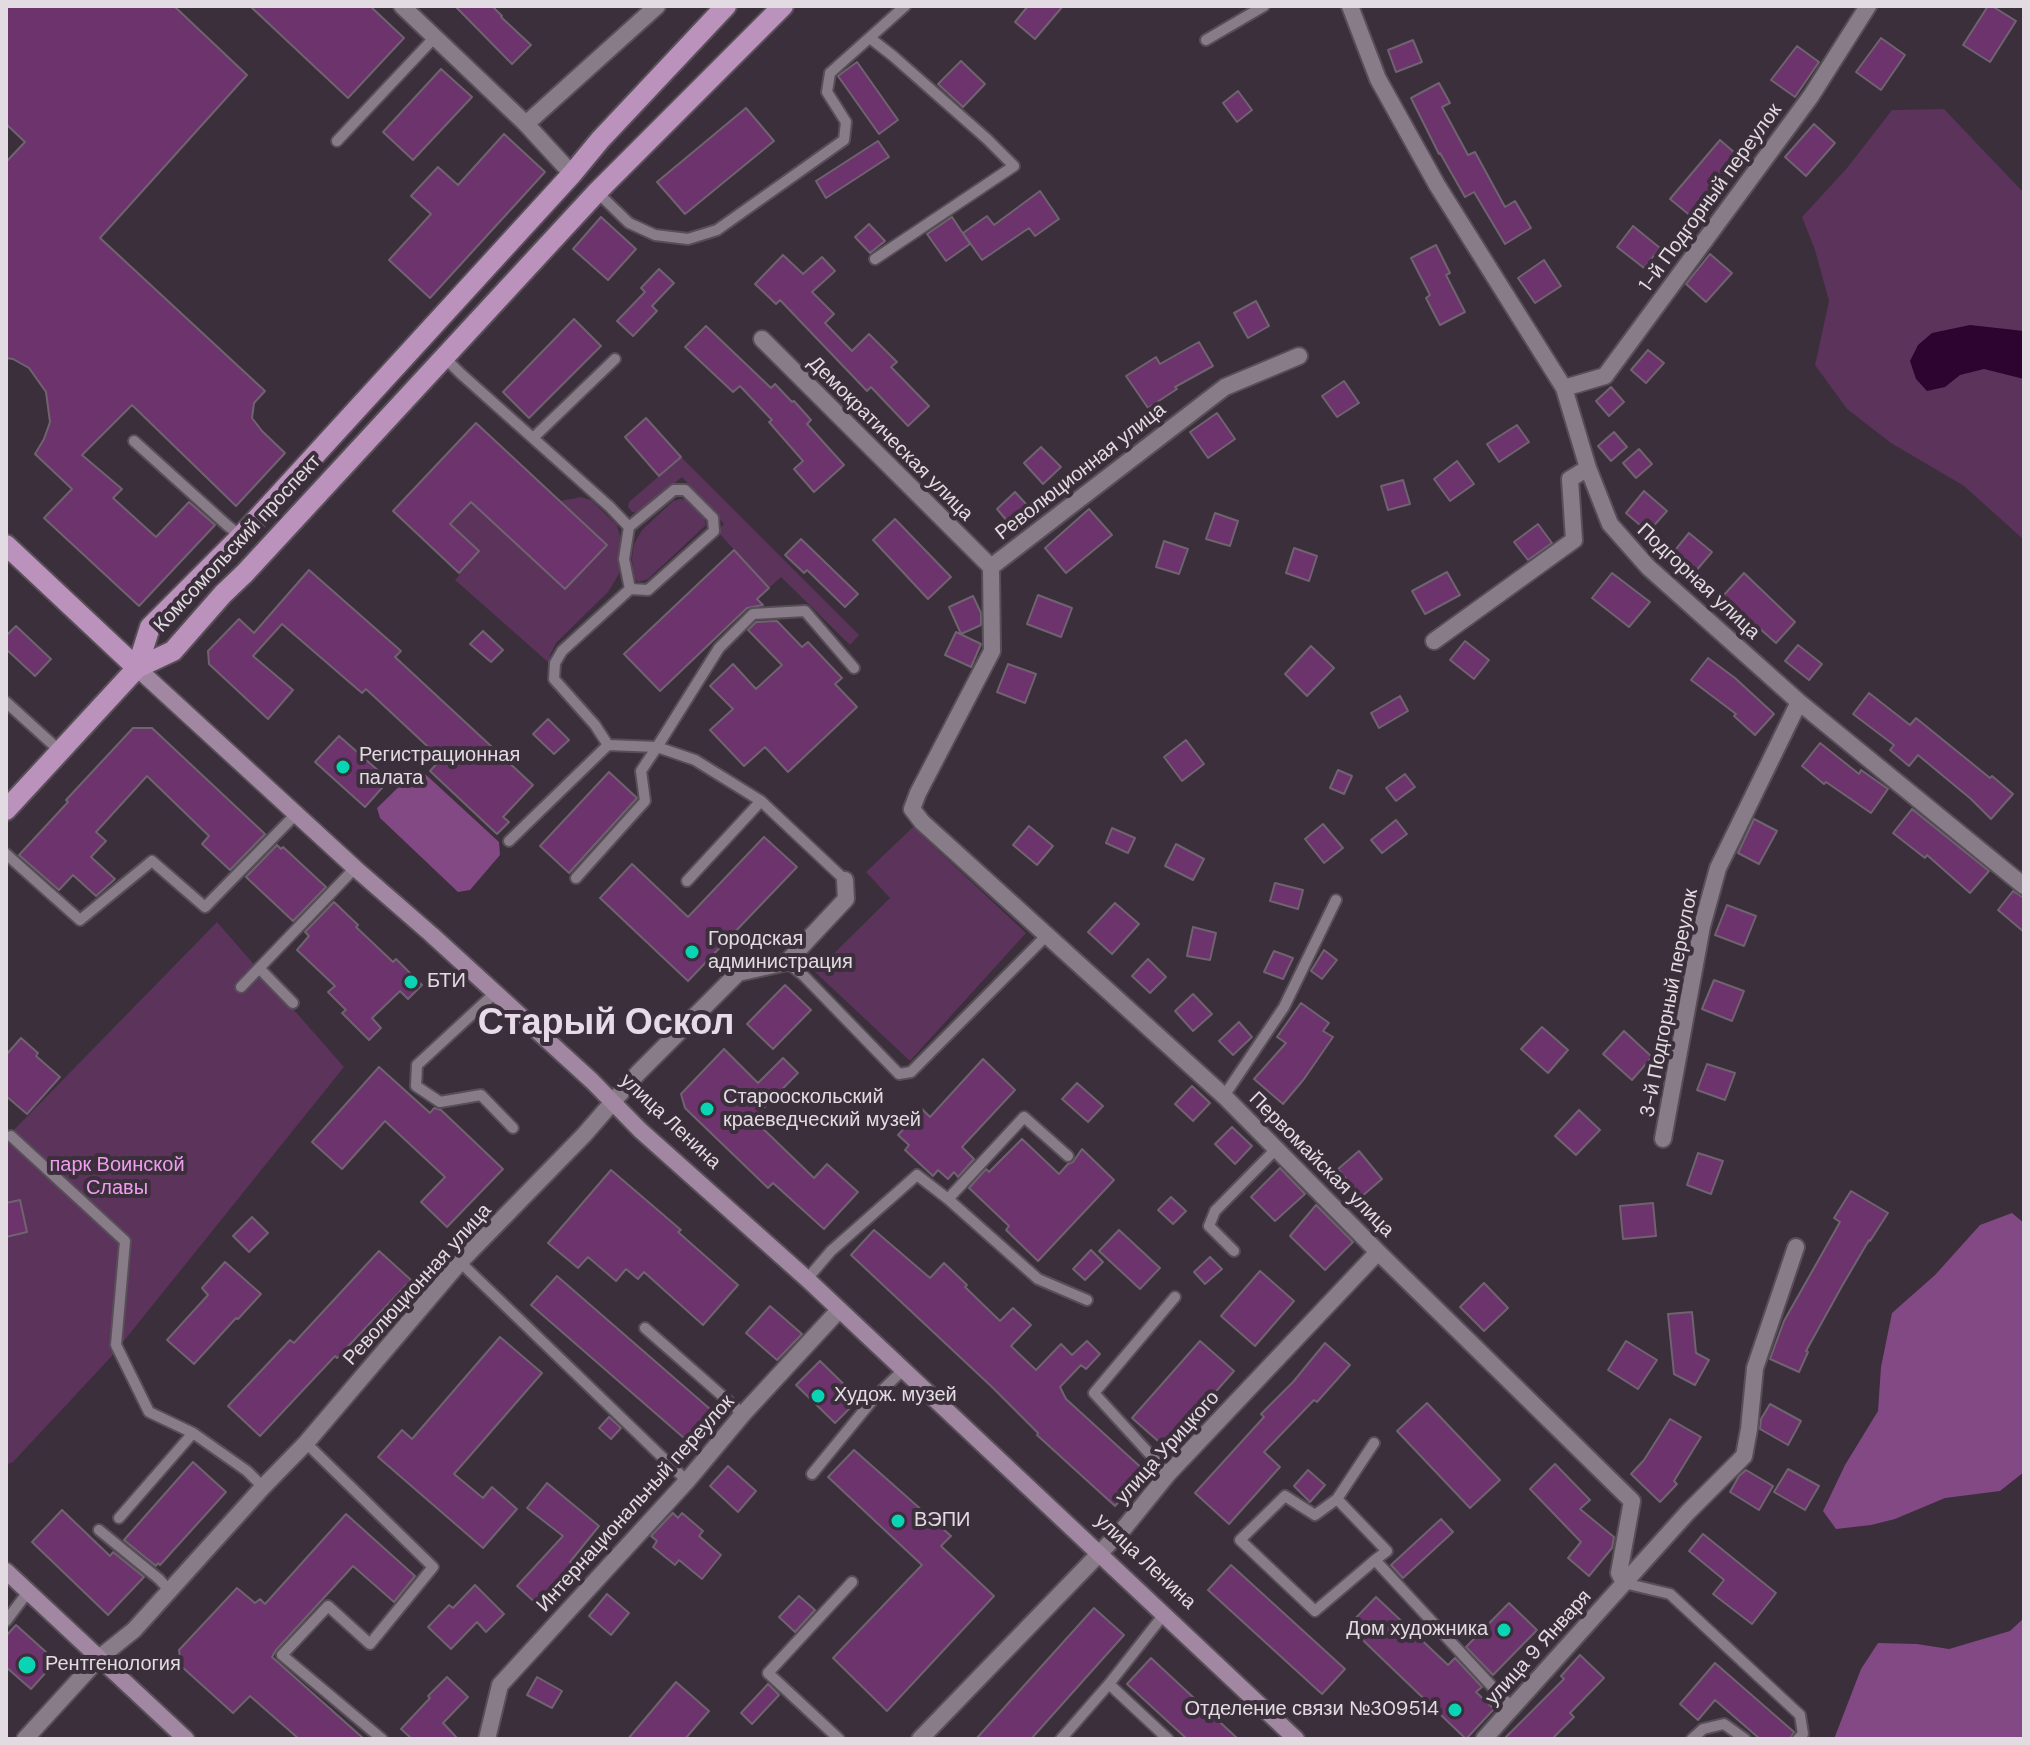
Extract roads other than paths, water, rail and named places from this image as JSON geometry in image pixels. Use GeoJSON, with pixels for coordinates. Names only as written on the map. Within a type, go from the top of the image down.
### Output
{"type":"FeatureCollection","features":[{"type":"Feature","properties":{"kind":"main road","name":"Комсомольский проспект"},"geometry":{"type":"LineString","coordinates":[[137,668],[150,627],[241,536],[600,140],[726,6]]}},
{"type":"Feature","properties":{"kind":"main road","name":"Комсомольский проспект"},"geometry":{"type":"LineString","coordinates":[[137,668],[173,651],[597,192],[783,6]]}},
{"type":"Feature","properties":{"kind":"main road","name":"улица Ленина"},"geometry":{"type":"LineString","coordinates":[[6,545],[296,814],[613,1101],[640,1130],[807,1279],[1296,1739]]}},
{"type":"Feature","properties":{"kind":"main road"},"geometry":{"type":"LineString","coordinates":[[6,810],[137,668]]}},
{"type":"Feature","properties":{"kind":"main road"},"geometry":{"type":"LineString","coordinates":[[6,1571],[186,1739]]}},
{"type":"Feature","properties":{"kind":"street"},"geometry":{"type":"LineString","coordinates":[[402,6],[526,124],[572,174]]}},
{"type":"Feature","properties":{"kind":"street"},"geometry":{"type":"LineString","coordinates":[[526,124],[657,6]]}},
{"type":"Feature","properties":{"kind":"street","name":"Подгорная улица"},"geometry":{"type":"LineString","coordinates":[[1350,6],[1378,79],[1437,185],[1564,388],[1588,468],[1610,524],[1638,556],[1799,702],[2024,886]]}},
{"type":"Feature","properties":{"kind":"street","name":"1-й Подгорный переулок"},"geometry":{"type":"LineString","coordinates":[[1564,388],[1605,376],[1811,96],[1868,6]]}},
{"type":"Feature","properties":{"kind":"street","name":"Демократическая улица"},"geometry":{"type":"LineString","coordinates":[[762,339],[991,567]]}},
{"type":"Feature","properties":{"kind":"street","name":"Революционная улица"},"geometry":{"type":"LineString","coordinates":[[912,809],[992,651],[991,567],[1225,387],[1299,356]]}},
{"type":"Feature","properties":{"kind":"street"},"geometry":{"type":"LineString","coordinates":[[1434,641],[1574,540],[1570,479],[1588,468]]}},
{"type":"Feature","properties":{"kind":"street","name":"3-й Подгорный переулок"},"geometry":{"type":"LineString","coordinates":[[1663,1139],[1702,926],[1718,868],[1799,702]]}},
{"type":"Feature","properties":{"kind":"street","name":"Первомайская улица"},"geometry":{"type":"LineString","coordinates":[[912,809],[922,822],[1224,1096],[1632,1501],[1619,1573],[1624,1583]]}},
{"type":"Feature","properties":{"kind":"street"},"geometry":{"type":"LineString","coordinates":[[787,962],[846,899],[845,880]]}},
{"type":"Feature","properties":{"kind":"street","name":"Революционная улица"},"geometry":{"type":"LineString","coordinates":[[25,1739],[99,1658],[134,1630],[306,1443],[460,1262],[584,1135],[638,1073],[738,973],[787,962]]}},
{"type":"Feature","properties":{"kind":"street"},"geometry":{"type":"LineString","coordinates":[[1624,1583],[1744,1456],[1755,1368],[1796,1247]]}},
{"type":"Feature","properties":{"kind":"street","name":"улица Урицкого"},"geometry":{"type":"LineString","coordinates":[[920,1739],[1125,1527],[1168,1474],[1378,1252]]}},
{"type":"Feature","properties":{"kind":"street","name":"Интернациональный переулок"},"geometry":{"type":"LineString","coordinates":[[487,1739],[500,1685],[839,1310]]}},
{"type":"Feature","properties":{"kind":"street","name":"улица 9 Января"},"geometry":{"type":"LineString","coordinates":[[1484,1739],[1624,1583]]}},
{"type":"Feature","properties":{"kind":"lane"},"geometry":{"type":"LineString","coordinates":[[597,192],[629,223],[655,235],[688,239],[717,230],[844,140],[846,122],[827,92],[830,73],[905,6]]}},
{"type":"Feature","properties":{"kind":"lane"},"geometry":{"type":"LineString","coordinates":[[1206,40],[1264,6]]}},
{"type":"Feature","properties":{"kind":"lane"},"geometry":{"type":"LineString","coordinates":[[337,141],[434,38]]}},
{"type":"Feature","properties":{"kind":"lane"},"geometry":{"type":"LineString","coordinates":[[870,38],[975,128],[1014,166],[875,259]]}},
{"type":"Feature","properties":{"kind":"lane"},"geometry":{"type":"LineString","coordinates":[[443,356],[629,527]]}},
{"type":"Feature","properties":{"kind":"lane"},"geometry":{"type":"LineString","coordinates":[[533,438],[615,359]]}},
{"type":"Feature","properties":{"kind":"lane"},"geometry":{"type":"LineString","coordinates":[[134,441],[241,536]]}},
{"type":"Feature","properties":{"kind":"lane"},"geometry":{"type":"LineString","coordinates":[[608,745],[595,725],[554,679],[555,663],[562,651],[630,589],[648,590],[714,531],[713,518],[685,490],[674,490],[629,527],[624,559],[630,589]]}},
{"type":"Feature","properties":{"kind":"lane"},"geometry":{"type":"LineString","coordinates":[[576,878],[645,801],[641,771],[719,648],[753,614],[805,611],[854,668]]}},
{"type":"Feature","properties":{"kind":"lane"},"geometry":{"type":"LineString","coordinates":[[6,702],[60,751]]}},
{"type":"Feature","properties":{"kind":"lane"},"geometry":{"type":"LineString","coordinates":[[509,841],[608,745],[657,747],[695,760],[761,801],[845,880]]}},
{"type":"Feature","properties":{"kind":"lane"},"geometry":{"type":"LineString","coordinates":[[687,881],[761,801]]}},
{"type":"Feature","properties":{"kind":"lane"},"geometry":{"type":"LineString","coordinates":[[6,854],[80,920],[152,861],[205,907],[296,814]]}},
{"type":"Feature","properties":{"kind":"lane"},"geometry":{"type":"LineString","coordinates":[[241,987],[355,868]]}},
{"type":"Feature","properties":{"kind":"lane"},"geometry":{"type":"LineString","coordinates":[[1224,1096],[1284,1007],[1336,900]]}},
{"type":"Feature","properties":{"kind":"lane"},"geometry":{"type":"LineString","coordinates":[[787,962],[899,1074],[911,1072],[1047,935]]}},
{"type":"Feature","properties":{"kind":"lane"},"geometry":{"type":"LineString","coordinates":[[259,968],[293,1003]]}},
{"type":"Feature","properties":{"kind":"lane"},"geometry":{"type":"LineString","coordinates":[[495,993],[417,1065],[416,1086],[440,1102],[481,1095],[513,1128]]}},
{"type":"Feature","properties":{"kind":"lane"},"geometry":{"type":"LineString","coordinates":[[948,1199],[1024,1117],[1068,1156]]}},
{"type":"Feature","properties":{"kind":"lane"},"geometry":{"type":"LineString","coordinates":[[11,1136],[125,1241],[116,1345],[149,1412],[193,1433],[247,1471],[263,1487]]}},
{"type":"Feature","properties":{"kind":"lane"},"geometry":{"type":"LineString","coordinates":[[1234,1251],[1209,1226],[1215,1211],[1276,1149]]}},
{"type":"Feature","properties":{"kind":"lane"},"geometry":{"type":"LineString","coordinates":[[807,1279],[831,1251],[917,1175],[1038,1279],[1087,1300]]}},
{"type":"Feature","properties":{"kind":"lane"},"geometry":{"type":"LineString","coordinates":[[460,1262],[687,1481]]}},
{"type":"Feature","properties":{"kind":"lane"},"geometry":{"type":"LineString","coordinates":[[1168,1474],[1094,1393],[1175,1297]]}},
{"type":"Feature","properties":{"kind":"lane"},"geometry":{"type":"LineString","coordinates":[[645,1328],[743,1414]]}},
{"type":"Feature","properties":{"kind":"lane"},"geometry":{"type":"LineString","coordinates":[[812,1474],[875,1397],[903,1370]]}},
{"type":"Feature","properties":{"kind":"lane"},"geometry":{"type":"LineString","coordinates":[[119,1518],[193,1433]]}},
{"type":"Feature","properties":{"kind":"lane"},"geometry":{"type":"LineString","coordinates":[[306,1443],[433,1567],[370,1644],[328,1606],[282,1655],[382,1739]]}},
{"type":"Feature","properties":{"kind":"lane"},"geometry":{"type":"LineString","coordinates":[[1337,1499],[1387,1551],[1315,1611],[1240,1540],[1285,1496],[1315,1515],[1337,1499],[1374,1443]]}},
{"type":"Feature","properties":{"kind":"lane"},"geometry":{"type":"LineString","coordinates":[[99,1530],[169,1590]]}},
{"type":"Feature","properties":{"kind":"lane"},"geometry":{"type":"LineString","coordinates":[[1375,1560],[1512,1708]]}},
{"type":"Feature","properties":{"kind":"lane"},"geometry":{"type":"LineString","coordinates":[[839,1739],[768,1673],[852,1582]]}},
{"type":"Feature","properties":{"kind":"lane"},"geometry":{"type":"LineString","coordinates":[[1624,1583],[1670,1594],[1800,1715],[1803,1734],[1798,1739]]}},
{"type":"Feature","properties":{"kind":"lane"},"geometry":{"type":"LineString","coordinates":[[6,1621],[28,1592]]}},
{"type":"Feature","properties":{"kind":"lane"},"geometry":{"type":"LineString","coordinates":[[1061,1739],[1165,1613]]}},
{"type":"Feature","properties":{"kind":"lane"},"geometry":{"type":"LineString","coordinates":[[1109,1684],[1168,1739]]}},
{"type":"Feature","properties":{"kind":"lane"},"geometry":{"type":"LineString","coordinates":[[1692,1739],[1703,1729],[1724,1724],[1745,1739]]}},
{"type":"Feature","properties":{"kind":"place","name":"Регистрационная палата"},"geometry":{"type":"Point","coordinates":[343,767]}},
{"type":"Feature","properties":{"kind":"place","name":"Городская администрация"},"geometry":{"type":"Point","coordinates":[692,952]}},
{"type":"Feature","properties":{"kind":"place","name":"БТИ"},"geometry":{"type":"Point","coordinates":[411,982]}},
{"type":"Feature","properties":{"kind":"place","name":"Старооскольский краеведческий музей"},"geometry":{"type":"Point","coordinates":[707,1109]}},
{"type":"Feature","properties":{"kind":"place","name":"Худож. музей"},"geometry":{"type":"Point","coordinates":[818,1396]}},
{"type":"Feature","properties":{"kind":"place","name":"ВЭПИ"},"geometry":{"type":"Point","coordinates":[898,1521]}},
{"type":"Feature","properties":{"kind":"place","name":"Дом художника"},"geometry":{"type":"Point","coordinates":[1504,1630]}},
{"type":"Feature","properties":{"kind":"place","name":"Рентгенология"},"geometry":{"type":"Point","coordinates":[27,1665]}},
{"type":"Feature","properties":{"kind":"place","name":"Отделение связи №309514"},"geometry":{"type":"Point","coordinates":[1455,1710]}},
{"type":"Feature","properties":{"kind":"district","name":"Старый Оскол"},"geometry":{"type":"Point","coordinates":[606,1025]}},
{"type":"Feature","properties":{"kind":"park label","name":"парк Воинской Славы"},"geometry":{"type":"Point","coordinates":[117,1178]}}]}
